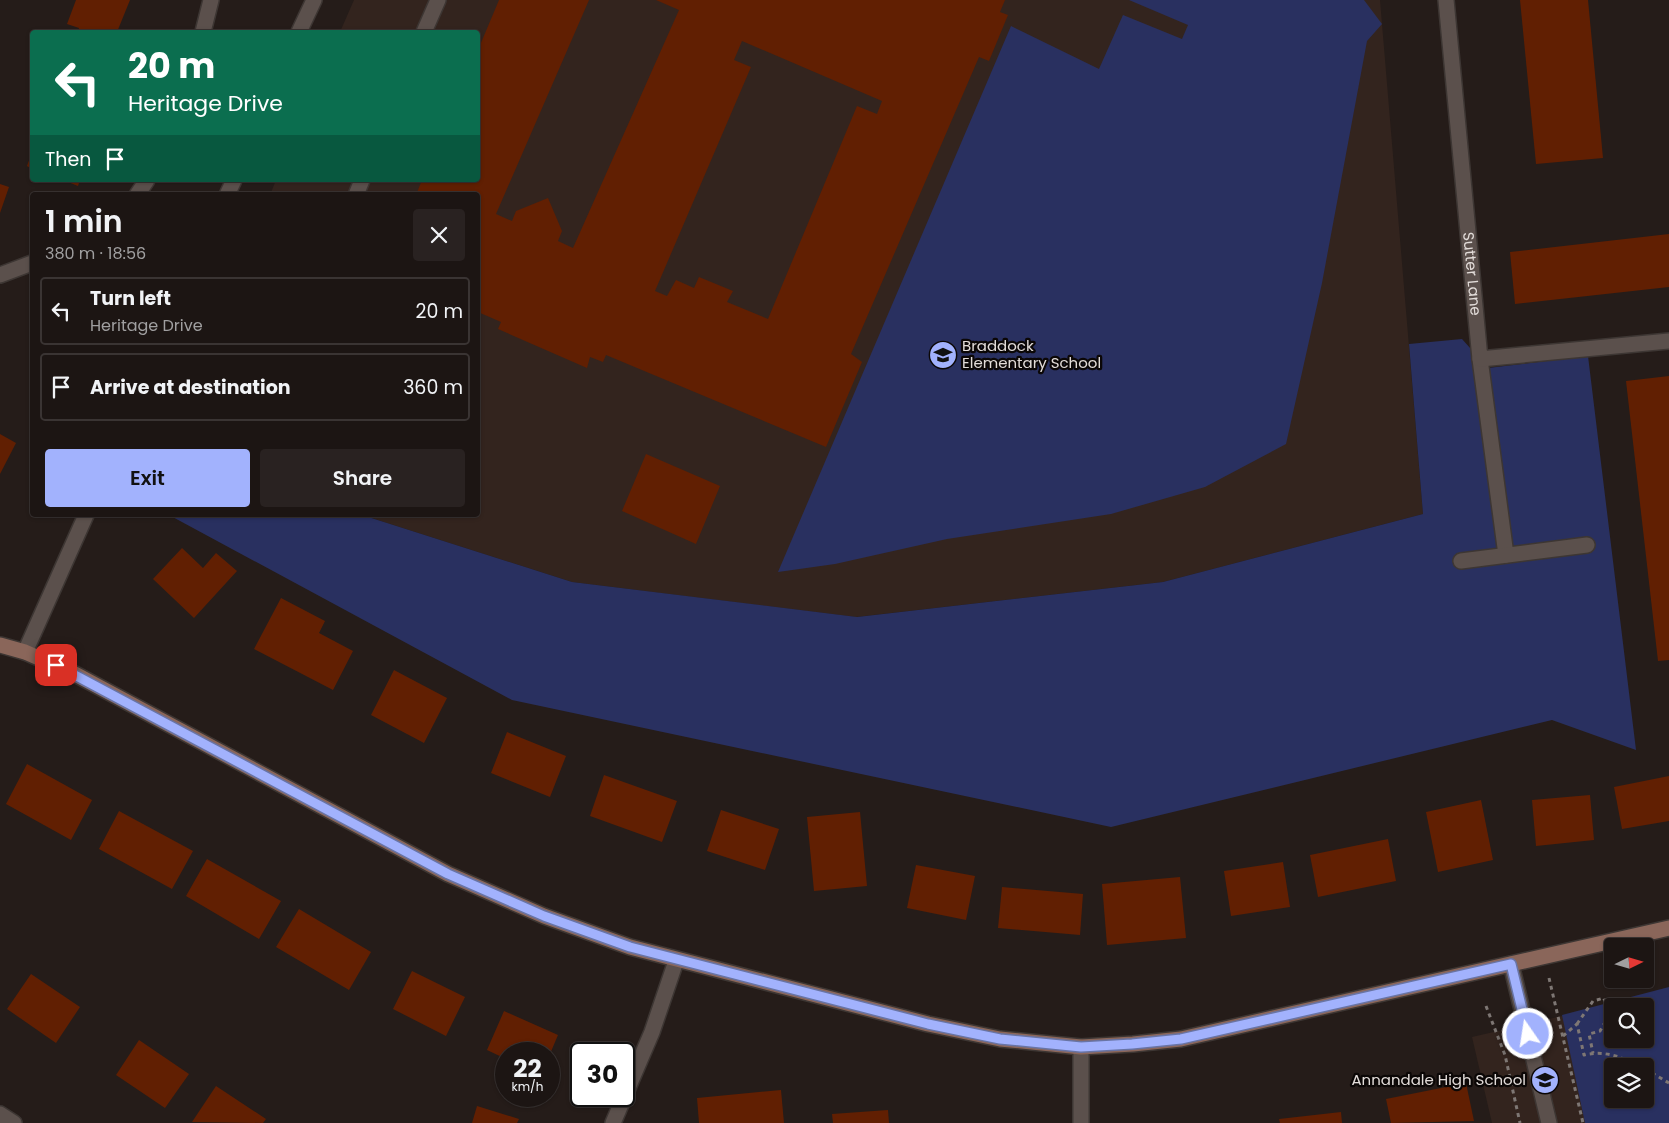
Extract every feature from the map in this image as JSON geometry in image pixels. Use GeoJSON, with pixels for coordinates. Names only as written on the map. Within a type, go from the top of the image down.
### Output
{"type":"FeatureCollection","features":[{"type":"Feature","properties":{"kind":"street"},"geometry":{"type":"LineString","coordinates":[[203,30],[210,0]]}},
{"type":"Feature","properties":{"kind":"street"},"geometry":{"type":"LineString","coordinates":[[300,30],[314,0]]}},
{"type":"Feature","properties":{"kind":"street"},"geometry":{"type":"LineString","coordinates":[[425,30],[438,0]]}},
{"type":"Feature","properties":{"kind":"street","name":"Sutter Lane"},"geometry":{"type":"LineString","coordinates":[[1446,0],[1480,359],[1506,555]]}},
{"type":"Feature","properties":{"kind":"street"},"geometry":{"type":"LineString","coordinates":[[0,274],[30,263]]}},
{"type":"Feature","properties":{"kind":"street"},"geometry":{"type":"LineString","coordinates":[[1480,359],[1669,341]]}},
{"type":"Feature","properties":{"kind":"street"},"geometry":{"type":"LineString","coordinates":[[25,652],[85,517]]}},
{"type":"Feature","properties":{"kind":"street"},"geometry":{"type":"LineString","coordinates":[[1461,561],[1587,545]]}},
{"type":"Feature","properties":{"kind":"street"},"geometry":{"type":"LineString","coordinates":[[0,645],[25,652],[75,674],[448,874],[544,916],[630,947],[676,961],[928,1024],[1000,1039],[1081,1047],[1181,1039],[1669,928]]}},
{"type":"Feature","properties":{"kind":"street"},"geometry":{"type":"LineString","coordinates":[[613,1123],[652,1032],[676,961]]}},
{"type":"Feature","properties":{"kind":"street"},"geometry":{"type":"LineString","coordinates":[[1511,964],[1549,1123]]}},
{"type":"Feature","properties":{"kind":"street"},"geometry":{"type":"LineString","coordinates":[[1081,1047],[1081,1123]]}},
{"type":"Feature","properties":{"kind":"street"},"geometry":{"type":"LineString","coordinates":[[0,1114],[14,1123]]}},
{"type":"Feature","properties":{"kind":"path"},"geometry":{"type":"LineString","coordinates":[[1544,956],[1583,1123]]}},
{"type":"Feature","properties":{"kind":"path"},"geometry":{"type":"LineString","coordinates":[[1563,1036],[1577,1024],[1593,1002],[1604,998],[1608,1016],[1600,1031],[1589,1034],[1593,1053]]}},
{"type":"Feature","properties":{"kind":"path"},"geometry":{"type":"LineString","coordinates":[[1486,1006],[1505,1055],[1520,1123]]}},
{"type":"Feature","properties":{"kind":"path"},"geometry":{"type":"LineString","coordinates":[[1577,1024],[1584,1055],[1593,1053],[1621,1058]]}},
{"type":"Feature","properties":{"kind":"path"},"geometry":{"type":"LineString","coordinates":[[1654,1074],[1669,1083]]}},
{"type":"Feature","properties":{"kind":"shaded area","name":"Braddock Elementary School"},"geometry":{"type":"Polygon","coordinates":[[[354,0],[1380,0],[1423,514],[1163,582],[856,617],[572,582],[368,517],[480,517],[480,192],[271,192],[275,182],[480,182],[480,30],[341,30],[354,0]]]}},
{"type":"Feature","properties":{"kind":"shaded area"},"geometry":{"type":"Polygon","coordinates":[[[1129,0],[1364,0],[1382,24],[1367,41],[1322,283],[1286,444],[1205,487],[1111,514],[947,539],[835,564],[778,572],[1011,26],[1099,69],[1123,15],[1182,39],[1188,25],[1129,0]]]}},
{"type":"Feature","properties":{"kind":"shaded area"},"geometry":{"type":"Polygon","coordinates":[[[1462,339],[1488,368],[1588,356],[1636,750],[1552,720],[1111,827],[512,700],[173,517],[368,517],[572,582],[857,617],[1163,582],[1423,514],[1409,344],[1462,339]]]}},
{"type":"Feature","properties":{"kind":"shaded area"},"geometry":{"type":"Polygon","coordinates":[[[1669,987],[1669,1123],[1585,1123],[1562,1015],[1604,1004],[1604,1048],[1654,1048],[1654,998],[1627,998],[1669,987]]]}},
{"type":"Feature","properties":{"kind":"shaded area","name":"Annandale High School"},"geometry":{"type":"Polygon","coordinates":[[[1592,1009],[1604,1064],[1604,1108],[1614,1108],[1617,1123],[1492,1123],[1472,1037],[1592,1009]]]}},
{"type":"Feature","properties":{"kind":"building"},"geometry":{"type":"Polygon","coordinates":[[[76,0],[130,0],[118,30],[78,30],[79,28],[67,24],[76,0]]]}},
{"type":"Feature","properties":{"kind":"building"},"geometry":{"type":"Polygon","coordinates":[[[499,0],[589,0],[496,214],[512,221],[516,211],[548,198],[562,231],[558,241],[573,248],[679,10],[656,0],[1005,0],[1000,12],[1008,15],[989,61],[979,57],[851,354],[862,362],[826,447],[606,355],[603,362],[590,357],[587,368],[498,329],[501,322],[480,313],[480,192],[417,192],[421,182],[480,182],[480,45],[499,0]],[[742,41],[734,60],[751,67],[655,291],[667,296],[676,280],[694,288],[699,277],[733,291],[727,302],[768,319],[857,106],[877,114],[882,101],[742,41]]]}},
{"type":"Feature","properties":{"kind":"building"},"geometry":{"type":"Polygon","coordinates":[[[1520,0],[1588,0],[1603,158],[1536,164],[1520,0]]]}},
{"type":"Feature","properties":{"kind":"building"},"geometry":{"type":"Polygon","coordinates":[[[68,182],[79,182],[78,186],[68,182]]]}},
{"type":"Feature","properties":{"kind":"building"},"geometry":{"type":"Polygon","coordinates":[[[0,184],[9,187],[0,213],[0,184]]]}},
{"type":"Feature","properties":{"kind":"building"},"geometry":{"type":"Polygon","coordinates":[[[1669,234],[1669,287],[1515,304],[1510,252],[1669,234]]]}},
{"type":"Feature","properties":{"kind":"building"},"geometry":{"type":"Polygon","coordinates":[[[1669,376],[1669,660],[1658,661],[1626,381],[1669,376]]]}},
{"type":"Feature","properties":{"kind":"building"},"geometry":{"type":"Polygon","coordinates":[[[0,434],[16,443],[0,474],[0,434]]]}},
{"type":"Feature","properties":{"kind":"building"},"geometry":{"type":"Polygon","coordinates":[[[646,454],[720,486],[696,544],[622,511],[646,454]]]}},
{"type":"Feature","properties":{"kind":"building"},"geometry":{"type":"Polygon","coordinates":[[[182,548],[203,568],[216,553],[237,571],[194,618],[153,579],[182,548]]]}},
{"type":"Feature","properties":{"kind":"building"},"geometry":{"type":"Polygon","coordinates":[[[281,598],[325,621],[319,633],[353,651],[333,690],[254,649],[281,598]]]}},
{"type":"Feature","properties":{"kind":"building"},"geometry":{"type":"Polygon","coordinates":[[[394,670],[447,698],[424,743],[371,715],[394,670]]]}},
{"type":"Feature","properties":{"kind":"building"},"geometry":{"type":"Polygon","coordinates":[[[507,732],[566,756],[550,797],[491,773],[507,732]]]}},
{"type":"Feature","properties":{"kind":"building"},"geometry":{"type":"Polygon","coordinates":[[[27,764],[92,800],[71,840],[6,804],[27,764]]]}},
{"type":"Feature","properties":{"kind":"building"},"geometry":{"type":"Polygon","coordinates":[[[604,775],[677,801],[662,842],[590,816],[604,775]]]}},
{"type":"Feature","properties":{"kind":"building"},"geometry":{"type":"Polygon","coordinates":[[[1669,776],[1669,821],[1622,829],[1614,787],[1669,776]]]}},
{"type":"Feature","properties":{"kind":"building"},"geometry":{"type":"Polygon","coordinates":[[[1590,795],[1594,840],[1536,846],[1532,800],[1590,795]]]}},
{"type":"Feature","properties":{"kind":"building"},"geometry":{"type":"Polygon","coordinates":[[[1481,800],[1493,860],[1438,872],[1426,812],[1481,800]]]}},
{"type":"Feature","properties":{"kind":"building"},"geometry":{"type":"Polygon","coordinates":[[[721,810],[779,829],[765,870],[707,851],[721,810]]]}},
{"type":"Feature","properties":{"kind":"building"},"geometry":{"type":"Polygon","coordinates":[[[119,811],[193,851],[172,889],[99,849],[119,811]]]}},
{"type":"Feature","properties":{"kind":"building"},"geometry":{"type":"Polygon","coordinates":[[[860,812],[867,886],[814,891],[807,817],[860,812]]]}},
{"type":"Feature","properties":{"kind":"building"},"geometry":{"type":"Polygon","coordinates":[[[1388,839],[1396,881],[1318,897],[1310,855],[1388,839]]]}},
{"type":"Feature","properties":{"kind":"building"},"geometry":{"type":"Polygon","coordinates":[[[207,859],[281,901],[259,939],[186,896],[207,859]]]}},
{"type":"Feature","properties":{"kind":"building"},"geometry":{"type":"Polygon","coordinates":[[[1283,862],[1290,907],[1231,916],[1224,871],[1283,862]]]}},
{"type":"Feature","properties":{"kind":"building"},"geometry":{"type":"Polygon","coordinates":[[[916,865],[975,876],[966,920],[907,908],[916,865]]]}},
{"type":"Feature","properties":{"kind":"building"},"geometry":{"type":"Polygon","coordinates":[[[1180,877],[1186,938],[1107,945],[1102,884],[1180,877]]]}},
{"type":"Feature","properties":{"kind":"building"},"geometry":{"type":"Polygon","coordinates":[[[1002,887],[1083,894],[1080,935],[998,928],[1002,887]]]}},
{"type":"Feature","properties":{"kind":"building"},"geometry":{"type":"Polygon","coordinates":[[[299,909],[371,952],[349,990],[276,947],[299,909]]]}},
{"type":"Feature","properties":{"kind":"building"},"geometry":{"type":"Polygon","coordinates":[[[412,971],[465,997],[446,1036],[393,1009],[412,971]]]}},
{"type":"Feature","properties":{"kind":"building"},"geometry":{"type":"Polygon","coordinates":[[[31,974],[80,1007],[56,1043],[7,1009],[31,974]]]}},
{"type":"Feature","properties":{"kind":"building"},"geometry":{"type":"Polygon","coordinates":[[[504,1011],[558,1035],[555,1042],[495,1042],[495,1054],[487,1050],[504,1011]]]}},
{"type":"Feature","properties":{"kind":"building"},"geometry":{"type":"Polygon","coordinates":[[[139,1040],[189,1074],[165,1108],[116,1075],[139,1040]]]}},
{"type":"Feature","properties":{"kind":"building"},"geometry":{"type":"Polygon","coordinates":[[[1466,1083],[1474,1121],[1391,1123],[1386,1099],[1466,1083]]]}},
{"type":"Feature","properties":{"kind":"building"},"geometry":{"type":"Polygon","coordinates":[[[216,1086],[266,1119],[263,1123],[192,1122],[216,1086]]]}},
{"type":"Feature","properties":{"kind":"building"},"geometry":{"type":"Polygon","coordinates":[[[781,1090],[784,1123],[699,1123],[697,1098],[781,1090]]]}},
{"type":"Feature","properties":{"kind":"building"},"geometry":{"type":"Polygon","coordinates":[[[477,1106],[519,1119],[517,1123],[472,1123],[477,1106]]]}},
{"type":"Feature","properties":{"kind":"building"},"geometry":{"type":"Polygon","coordinates":[[[888,1110],[889,1123],[833,1123],[832,1114],[888,1110]]]}},
{"type":"Feature","properties":{"kind":"building"},"geometry":{"type":"Polygon","coordinates":[[[1341,1112],[1342,1123],[1280,1123],[1279,1119],[1341,1112]]]}},
{"type":"Feature","properties":{"kind":"place","name":"Braddock Elementary School"},"geometry":{"type":"Point","coordinates":[943,355]}},
{"type":"Feature","properties":{"kind":"place","name":"Annandale High School"},"geometry":{"type":"Point","coordinates":[1545,1080]}},
{"type":"Feature","properties":{"kind":"route"},"geometry":{"type":"LineString","coordinates":[[56,665],[448,874],[544,916],[630,947],[676,961],[928,1024],[1000,1039],[1081,1047],[1181,1039],[1511,964],[1528,1034]]}}]}
